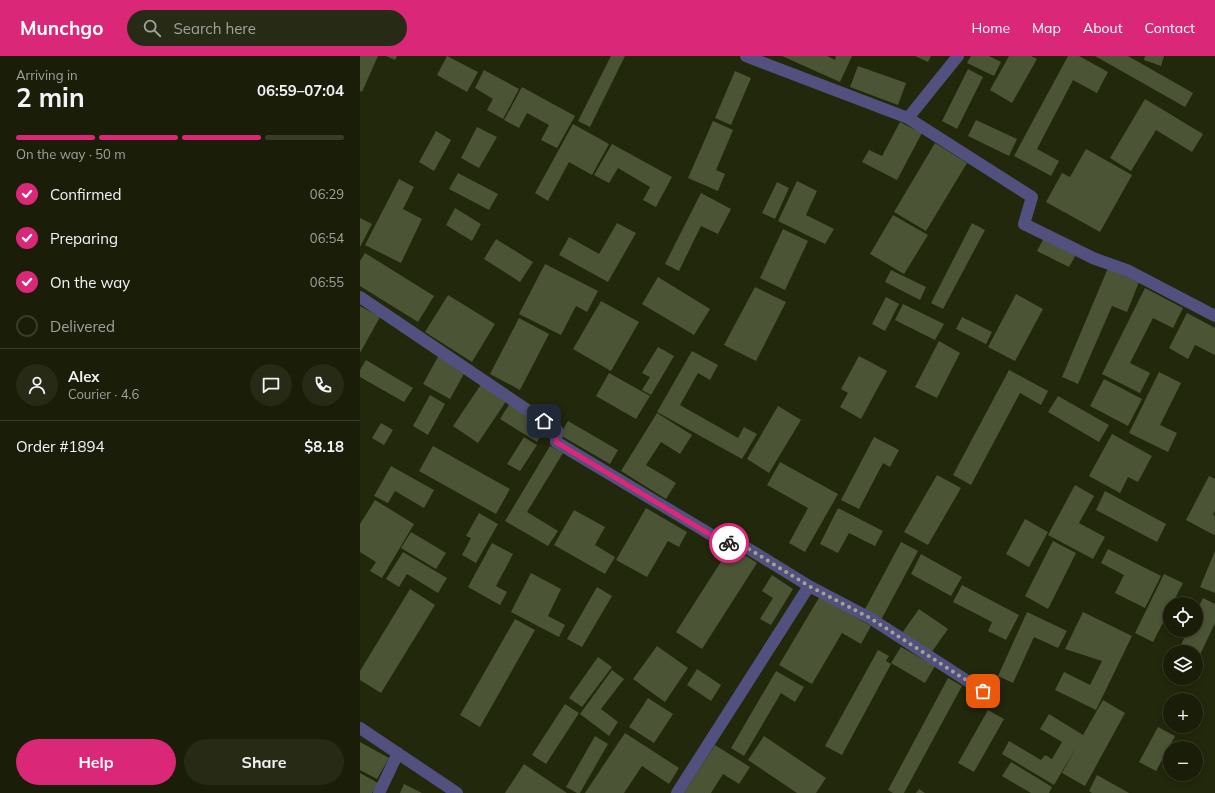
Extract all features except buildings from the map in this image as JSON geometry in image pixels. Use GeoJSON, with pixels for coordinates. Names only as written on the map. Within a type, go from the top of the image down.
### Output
{"type":"FeatureCollection","features":[{"type":"Feature","properties":{"kind":"street"},"geometry":{"type":"LineString","coordinates":[[746,56],[908,118],[1032,196],[1024,224],[1093,258],[1129,272],[1215,316]]}},
{"type":"Feature","properties":{"kind":"street"},"geometry":{"type":"LineString","coordinates":[[908,118],[958,56]]}},
{"type":"Feature","properties":{"kind":"street"},"geometry":{"type":"LineString","coordinates":[[360,297],[557,430],[556,442],[724,543],[744,546],[809,586],[870,618],[983,691]]}},
{"type":"Feature","properties":{"kind":"street"},"geometry":{"type":"LineString","coordinates":[[677,793],[809,586]]}},
{"type":"Feature","properties":{"kind":"street"},"geometry":{"type":"LineString","coordinates":[[360,728],[457,793]]}},
{"type":"Feature","properties":{"kind":"street"},"geometry":{"type":"LineString","coordinates":[[379,793],[398,753]]}},
{"type":"Feature","properties":{"kind":"way so far"},"geometry":{"type":"LineString","coordinates":[[729,543],[744,546],[809,586],[870,618],[983,691]]}},
{"type":"Feature","properties":{"kind":"route"},"geometry":{"type":"LineString","coordinates":[[544,421],[557,430],[556,442],[724,543],[729,543]]}}]}
